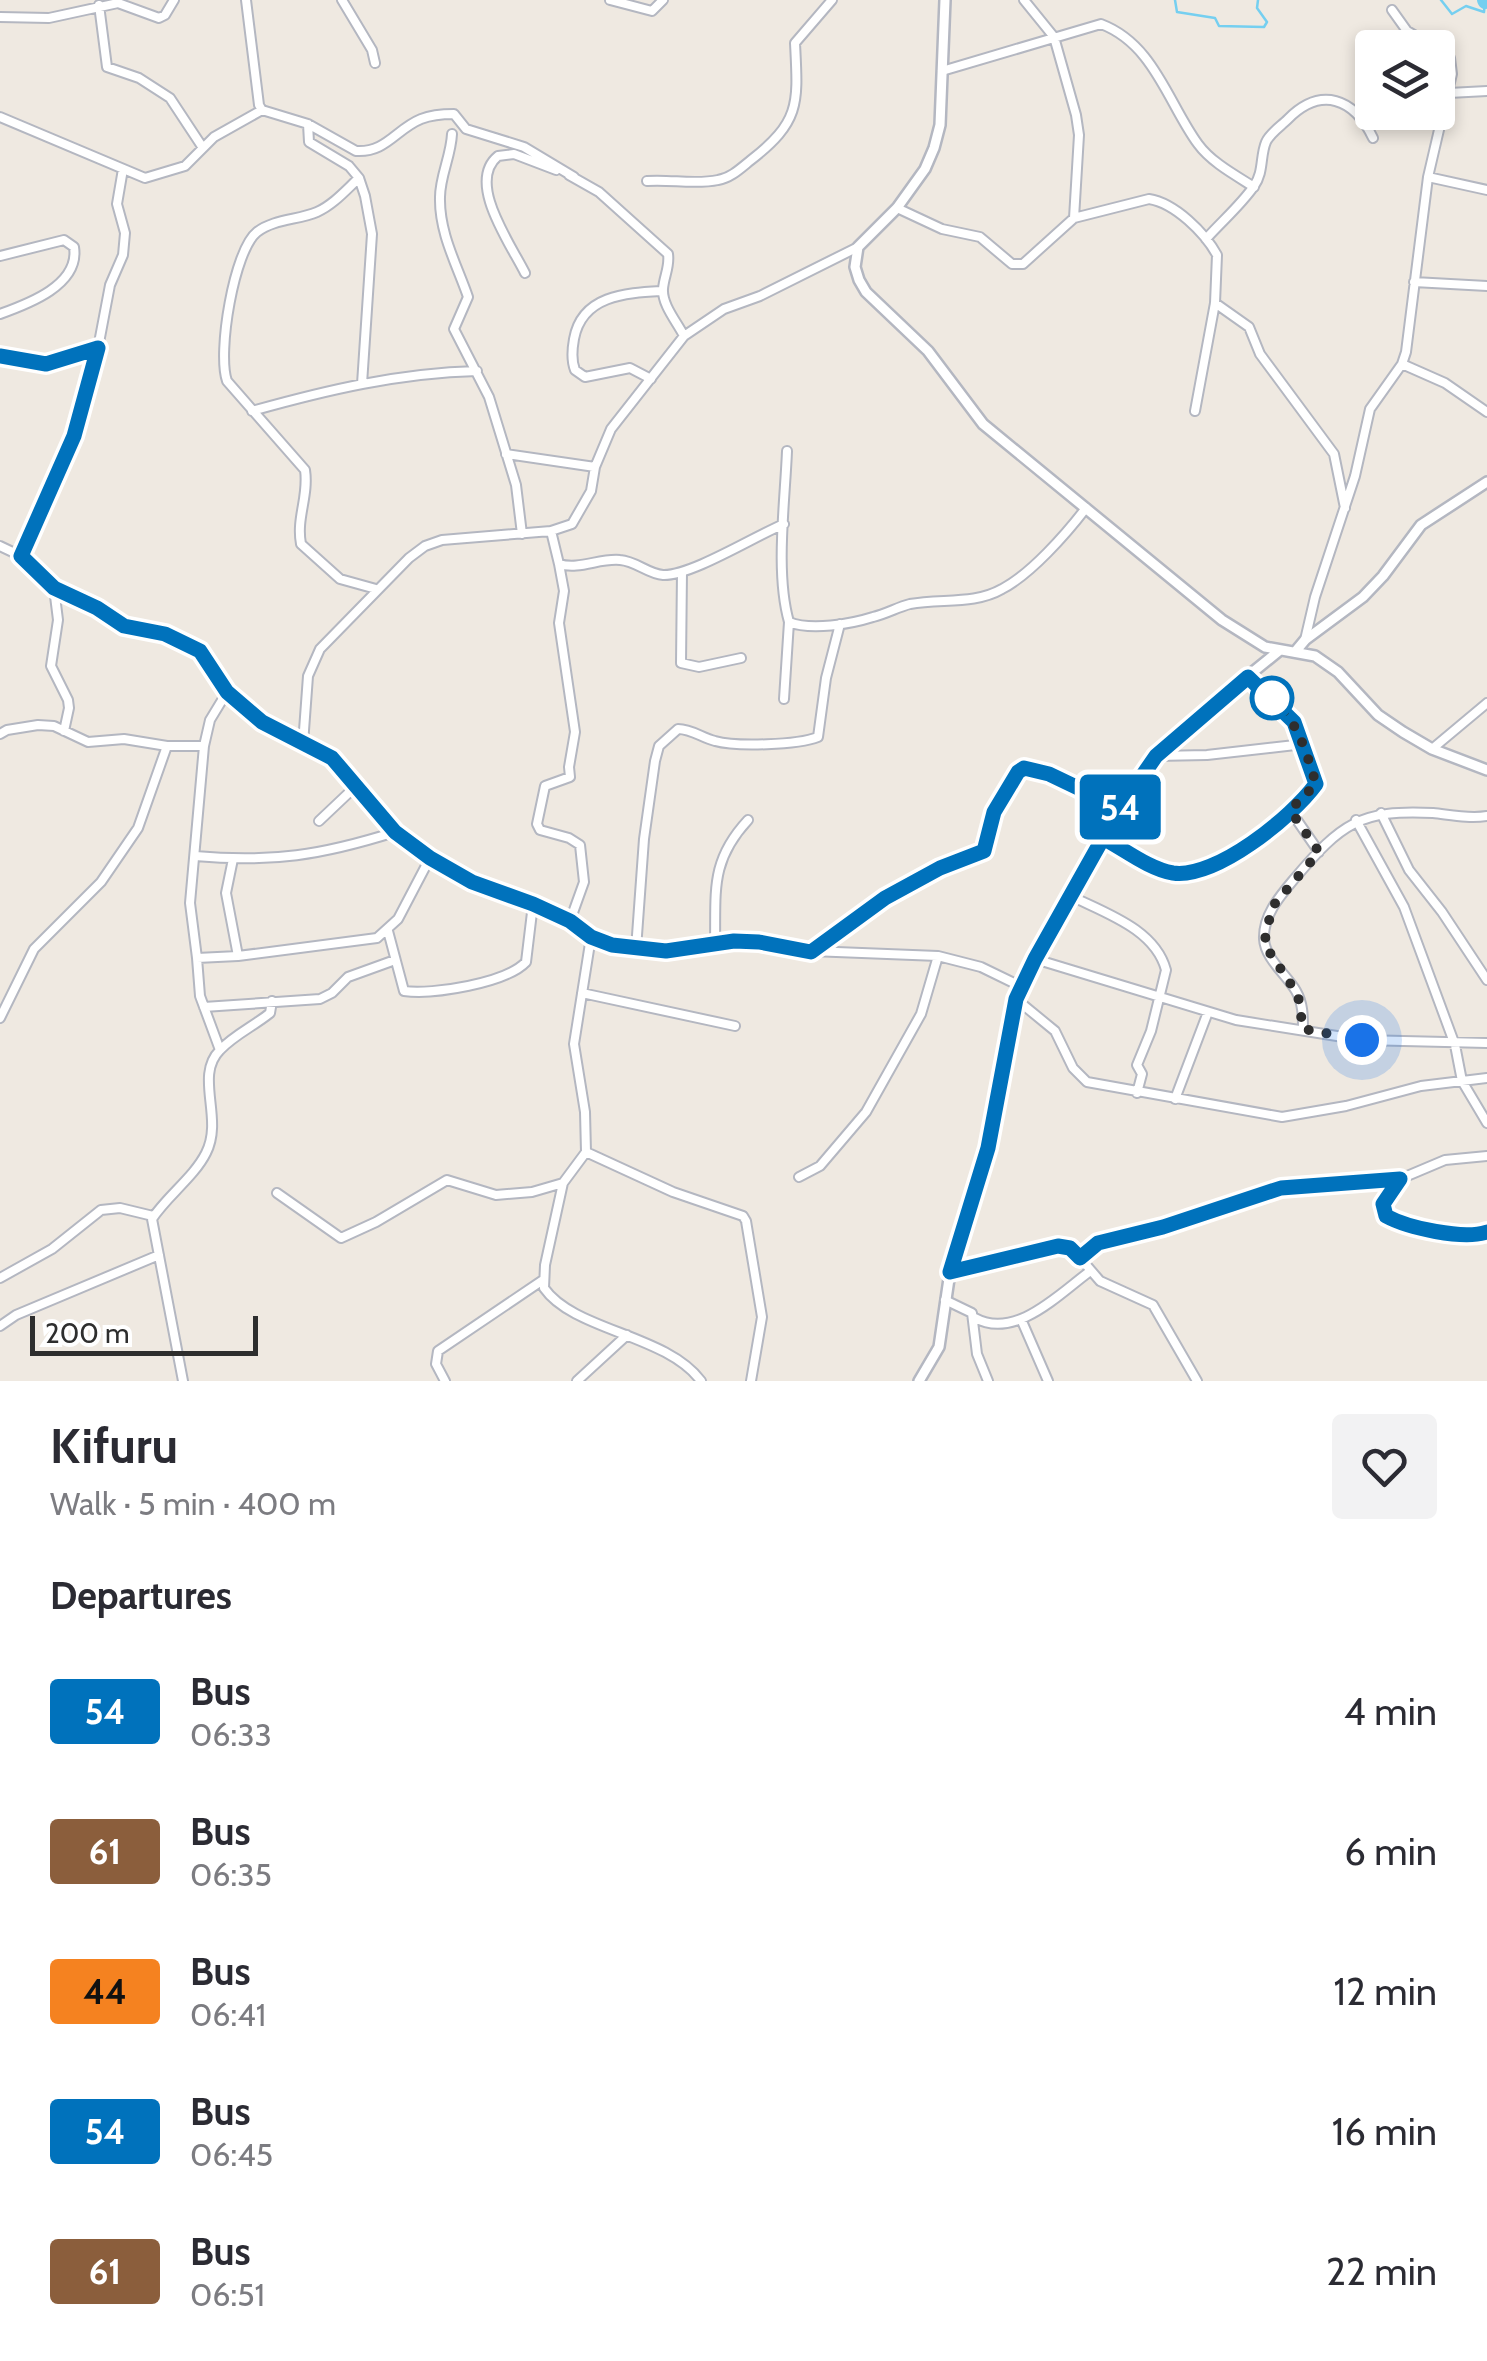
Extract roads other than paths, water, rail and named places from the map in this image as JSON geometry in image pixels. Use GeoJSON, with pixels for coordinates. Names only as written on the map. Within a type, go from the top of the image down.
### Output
{"type":"FeatureCollection","features":[{"type":"Feature","properties":{"kind":"street"},"geometry":{"type":"LineString","coordinates":[[0,17],[48,18],[117,2],[158,18],[164,16],[174,0]]}},
{"type":"Feature","properties":{"kind":"street"},"geometry":{"type":"LineString","coordinates":[[246,0],[262,110]]}},
{"type":"Feature","properties":{"kind":"street"},"geometry":{"type":"LineString","coordinates":[[342,0],[372,50],[375,63]]}},
{"type":"Feature","properties":{"kind":"street"},"geometry":{"type":"LineString","coordinates":[[610,0],[652,12],[663,0]]}},
{"type":"Feature","properties":{"kind":"street"},"geometry":{"type":"LineString","coordinates":[[647,181],[723,180],[775,141],[787,128],[793,112],[797,89],[795,43],[832,0]]}},
{"type":"Feature","properties":{"kind":"street"},"geometry":{"type":"LineString","coordinates":[[303,744],[312,664],[320,649],[376,589],[425,546],[442,540],[551,531],[572,524],[591,490],[611,430],[684,336],[724,309],[760,296],[858,248],[898,208],[925,169],[940,125],[946,0]]}},
{"type":"Feature","properties":{"kind":"street"},"geometry":{"type":"LineString","coordinates":[[1024,0],[1054,37],[1079,135],[1074,218]]}},
{"type":"Feature","properties":{"kind":"street"},"geometry":{"type":"LineString","coordinates":[[98,5],[107,67],[139,78],[170,98],[204,148]]}},
{"type":"Feature","properties":{"kind":"street"},"geometry":{"type":"LineString","coordinates":[[1392,10],[1408,30]]}},
{"type":"Feature","properties":{"kind":"street"},"geometry":{"type":"LineString","coordinates":[[942,71],[1102,24],[1124,36],[1160,78],[1202,150],[1254,187]]}},
{"type":"Feature","properties":{"kind":"street"},"geometry":{"type":"LineString","coordinates":[[1455,92],[1487,90]]}},
{"type":"Feature","properties":{"kind":"street"},"geometry":{"type":"LineString","coordinates":[[1206,238],[1254,187],[1262,171],[1269,137],[1298,110],[1312,102],[1336,101],[1359,113],[1373,138]]}},
{"type":"Feature","properties":{"kind":"street"},"geometry":{"type":"LineString","coordinates":[[2,119],[145,178],[185,166],[236,122],[262,110],[308,124],[364,152],[386,145],[420,119],[454,114],[466,129],[524,148],[599,192],[668,254],[670,262],[662,291],[684,336]]}},
{"type":"Feature","properties":{"kind":"street"},"geometry":{"type":"LineString","coordinates":[[308,124],[309,142],[339,158],[359,178],[372,234],[362,384]]}},
{"type":"Feature","properties":{"kind":"street"},"geometry":{"type":"LineString","coordinates":[[1305,640],[1370,408],[1402,364],[1428,177],[1439,130]]}},
{"type":"Feature","properties":{"kind":"street"},"geometry":{"type":"LineString","coordinates":[[452,134],[440,195],[441,215],[447,244],[468,297],[454,329],[489,397],[516,485],[522,534]]}},
{"type":"Feature","properties":{"kind":"street"},"geometry":{"type":"LineString","coordinates":[[524,273],[485,190],[488,166],[498,156],[514,154],[574,177]]}},
{"type":"Feature","properties":{"kind":"street"},"geometry":{"type":"LineString","coordinates":[[21,556],[74,436],[98,348],[110,285],[124,243],[116,204],[123,169]]}},
{"type":"Feature","properties":{"kind":"street"},"geometry":{"type":"LineString","coordinates":[[1428,177],[1487,190]]}},
{"type":"Feature","properties":{"kind":"street"},"geometry":{"type":"LineString","coordinates":[[359,178],[318,212],[268,225],[255,233],[245,247],[225,332],[224,366],[227,381],[305,470],[307,480],[299,520],[301,544],[340,579],[376,589]]}},
{"type":"Feature","properties":{"kind":"street"},"geometry":{"type":"LineString","coordinates":[[898,208],[942,228],[980,236],[1005,259],[1018,264],[1030,261],[1074,218],[1149,199],[1173,211],[1206,238],[1217,255],[1215,303],[1195,411]]}},
{"type":"Feature","properties":{"kind":"street"},"geometry":{"type":"LineString","coordinates":[[0,256],[64,240],[74,248],[75,255],[56,287],[0,314]]}},
{"type":"Feature","properties":{"kind":"street"},"geometry":{"type":"LineString","coordinates":[[858,248],[855,267],[866,292],[928,351],[983,424],[1252,642],[1327,664],[1378,715],[1432,749],[1487,770]]}},
{"type":"Feature","properties":{"kind":"street"},"geometry":{"type":"LineString","coordinates":[[1414,282],[1487,286]]}},
{"type":"Feature","properties":{"kind":"street"},"geometry":{"type":"LineString","coordinates":[[652,379],[624,368],[585,377],[575,370],[572,351],[578,322],[596,304],[628,293],[662,291]]}},
{"type":"Feature","properties":{"kind":"street"},"geometry":{"type":"LineString","coordinates":[[1215,303],[1249,326],[1260,354],[1334,454],[1344,508]]}},
{"type":"Feature","properties":{"kind":"street"},"geometry":{"type":"LineString","coordinates":[[0,356],[46,364],[98,348]]}},
{"type":"Feature","properties":{"kind":"street"},"geometry":{"type":"LineString","coordinates":[[1402,364],[1445,383],[1486,409]]}},
{"type":"Feature","properties":{"kind":"street"},"geometry":{"type":"LineString","coordinates":[[252,411],[407,375],[477,371]]}},
{"type":"Feature","properties":{"kind":"street"},"geometry":{"type":"LineString","coordinates":[[784,699],[789,622],[784,575],[787,450]]}},
{"type":"Feature","properties":{"kind":"street"},"geometry":{"type":"LineString","coordinates":[[506,454],[596,467]]}},
{"type":"Feature","properties":{"kind":"street"},"geometry":{"type":"LineString","coordinates":[[1295,652],[1305,640],[1363,597],[1421,524],[1487,482]]}},
{"type":"Feature","properties":{"kind":"street"},"geometry":{"type":"LineString","coordinates":[[789,622],[840,624],[870,619],[908,604],[965,600],[1004,589],[1066,534],[1086,508]]}},
{"type":"Feature","properties":{"kind":"street"},"geometry":{"type":"LineString","coordinates":[[558,564],[574,567],[622,560],[660,575],[682,572],[784,524]]}},
{"type":"Feature","properties":{"kind":"street"},"geometry":{"type":"LineString","coordinates":[[551,531],[564,592],[559,623],[575,732],[570,777],[545,786],[537,824],[540,830],[580,845],[584,882],[570,921]]}},
{"type":"Feature","properties":{"kind":"street"},"geometry":{"type":"LineString","coordinates":[[0,546],[21,556],[54,588],[124,626],[183,641],[200,651],[227,692],[262,722],[332,758],[395,832],[430,858],[472,882],[570,921],[591,937],[636,949],[666,951],[715,943],[759,942],[811,952],[938,956],[982,966],[1022,988]]}},
{"type":"Feature","properties":{"kind":"street"},"geometry":{"type":"LineString","coordinates":[[682,572],[681,663],[699,667],[740,658]]}},
{"type":"Feature","properties":{"kind":"street"},"geometry":{"type":"LineString","coordinates":[[54,588],[58,620],[50,666],[68,700],[64,732]]}},
{"type":"Feature","properties":{"kind":"street"},"geometry":{"type":"LineString","coordinates":[[636,949],[644,839],[659,746],[678,729],[721,743],[818,737],[826,678],[840,624]]}},
{"type":"Feature","properties":{"kind":"street"},"geometry":{"type":"LineString","coordinates":[[920,1381],[939,1347],[950,1272],[988,1148],[1016,999],[1035,959],[1120,808],[1156,756],[1280,650]]}},
{"type":"Feature","properties":{"kind":"street"},"geometry":{"type":"LineString","coordinates":[[1103,838],[1156,867],[1180,873],[1238,854],[1316,784],[1304,744],[1284,710],[1248,677]]}},
{"type":"Feature","properties":{"kind":"street"},"geometry":{"type":"LineString","coordinates":[[220,1050],[200,996],[190,903],[204,746],[210,720],[227,692]]}},
{"type":"Feature","properties":{"kind":"street"},"geometry":{"type":"LineString","coordinates":[[1432,749],[1487,703]]}},
{"type":"Feature","properties":{"kind":"street"},"geometry":{"type":"LineString","coordinates":[[0,734],[38,725],[54,726],[88,742],[124,739],[167,746],[204,746]]}},
{"type":"Feature","properties":{"kind":"street"},"geometry":{"type":"LineString","coordinates":[[1156,756],[1207,755],[1304,744]]}},
{"type":"Feature","properties":{"kind":"street"},"geometry":{"type":"LineString","coordinates":[[0,1018],[34,950],[102,882],[138,828],[167,746]]}},
{"type":"Feature","properties":{"kind":"street"},"geometry":{"type":"LineString","coordinates":[[811,952],[885,898],[940,868],[984,851],[994,812],[1024,768],[1049,774],[1120,808]]}},
{"type":"Feature","properties":{"kind":"street"},"geometry":{"type":"LineString","coordinates":[[319,821],[356,786]]}},
{"type":"Feature","properties":{"kind":"street"},"geometry":{"type":"LineString","coordinates":[[1292,808],[1293,817],[1319,852]]}},
{"type":"Feature","properties":{"kind":"street"},"geometry":{"type":"LineString","coordinates":[[1303,1029],[1298,995],[1267,950],[1264,936],[1272,907],[1319,852],[1356,820],[1382,813],[1487,816]]}},
{"type":"Feature","properties":{"kind":"street"},"geometry":{"type":"LineString","coordinates":[[1382,813],[1409,870],[1487,980]]}},
{"type":"Feature","properties":{"kind":"street"},"geometry":{"type":"LineString","coordinates":[[715,943],[719,862],[748,820]]}},
{"type":"Feature","properties":{"kind":"street"},"geometry":{"type":"LineString","coordinates":[[1356,820],[1404,907],[1455,1045],[1462,1081],[1487,1123]]}},
{"type":"Feature","properties":{"kind":"street"},"geometry":{"type":"LineString","coordinates":[[195,856],[291,858],[395,832]]}},
{"type":"Feature","properties":{"kind":"street"},"geometry":{"type":"LineString","coordinates":[[197,958],[364,941],[388,931],[430,858]]}},
{"type":"Feature","properties":{"kind":"street"},"geometry":{"type":"LineString","coordinates":[[233,859],[226,894],[238,956]]}},
{"type":"Feature","properties":{"kind":"street"},"geometry":{"type":"LineString","coordinates":[[1071,896],[1122,922],[1152,944],[1166,970],[1151,1031],[1136,1064],[1142,1074],[1138,1093]]}},
{"type":"Feature","properties":{"kind":"street"},"geometry":{"type":"LineString","coordinates":[[388,931],[401,988],[409,992],[490,980],[526,962],[533,904]]}},
{"type":"Feature","properties":{"kind":"street"},"geometry":{"type":"LineString","coordinates":[[591,937],[574,1044],[585,1112],[586,1152],[564,1183],[542,1280],[550,1297],[562,1306],[685,1364],[700,1381]]}},
{"type":"Feature","properties":{"kind":"street"},"geometry":{"type":"LineString","coordinates":[[800,1177],[820,1166],[866,1112],[921,1014],[938,956]]}},
{"type":"Feature","properties":{"kind":"street"},"geometry":{"type":"LineString","coordinates":[[1035,959],[1236,1020],[1344,1038],[1487,1044]]}},
{"type":"Feature","properties":{"kind":"street"},"geometry":{"type":"LineString","coordinates":[[204,1007],[320,998],[332,993],[348,977],[394,960]]}},
{"type":"Feature","properties":{"kind":"street"},"geometry":{"type":"LineString","coordinates":[[582,993],[734,1026]]}},
{"type":"Feature","properties":{"kind":"street"},"geometry":{"type":"LineString","coordinates":[[1016,999],[1056,1032],[1078,1075],[1087,1082],[1138,1093],[1282,1116],[1487,1078]]}},
{"type":"Feature","properties":{"kind":"street"},"geometry":{"type":"LineString","coordinates":[[183,1381],[153,1216],[208,1150],[214,1102],[207,1072],[220,1050],[270,1013],[272,1001]]}},
{"type":"Feature","properties":{"kind":"street"},"geometry":{"type":"LineString","coordinates":[[1175,1099],[1208,1012]]}},
{"type":"Feature","properties":{"kind":"street"},"geometry":{"type":"LineString","coordinates":[[586,1152],[746,1220],[762,1317],[751,1381]]}},
{"type":"Feature","properties":{"kind":"street"},"geometry":{"type":"LineString","coordinates":[[1080,1258],[1098,1243],[1163,1227],[1281,1188],[1400,1179],[1445,1160],[1487,1156]]}},
{"type":"Feature","properties":{"kind":"street"},"geometry":{"type":"LineString","coordinates":[[1400,1179],[1383,1204],[1386,1216],[1422,1228],[1468,1235],[1487,1232]]}},
{"type":"Feature","properties":{"kind":"street"},"geometry":{"type":"LineString","coordinates":[[277,1193],[341,1238],[446,1180],[496,1196],[564,1183]]}},
{"type":"Feature","properties":{"kind":"street"},"geometry":{"type":"LineString","coordinates":[[0,1278],[52,1248],[101,1210],[120,1208],[153,1216]]}},
{"type":"Feature","properties":{"kind":"street"},"geometry":{"type":"LineString","coordinates":[[950,1272],[1058,1246],[1070,1248],[1089,1272],[1114,1289],[1153,1305],[1197,1381]]}},
{"type":"Feature","properties":{"kind":"street"},"geometry":{"type":"LineString","coordinates":[[0,1326],[16,1314],[159,1255]]}},
{"type":"Feature","properties":{"kind":"street"},"geometry":{"type":"LineString","coordinates":[[975,1318],[993,1326],[1020,1319],[1089,1272]]}},
{"type":"Feature","properties":{"kind":"street"},"geometry":{"type":"LineString","coordinates":[[445,1381],[436,1364],[438,1351],[542,1280]]}},
{"type":"Feature","properties":{"kind":"street"},"geometry":{"type":"LineString","coordinates":[[945,1300],[968,1308],[975,1318],[978,1354],[988,1381]]}},
{"type":"Feature","properties":{"kind":"street"},"geometry":{"type":"LineString","coordinates":[[1020,1319],[1048,1381]]}},
{"type":"Feature","properties":{"kind":"street"},"geometry":{"type":"LineString","coordinates":[[578,1381],[627,1335]]}},
{"type":"Feature","properties":{"kind":"waterway"},"geometry":{"type":"LineString","coordinates":[[1175,0],[1177,12],[1215,18],[1219,26],[1264,27],[1267,22],[1257,8],[1258,0]]}},
{"type":"Feature","properties":{"kind":"waterway"},"geometry":{"type":"LineString","coordinates":[[1441,0],[1452,14],[1466,6],[1484,12],[1485,2]]}}]}
